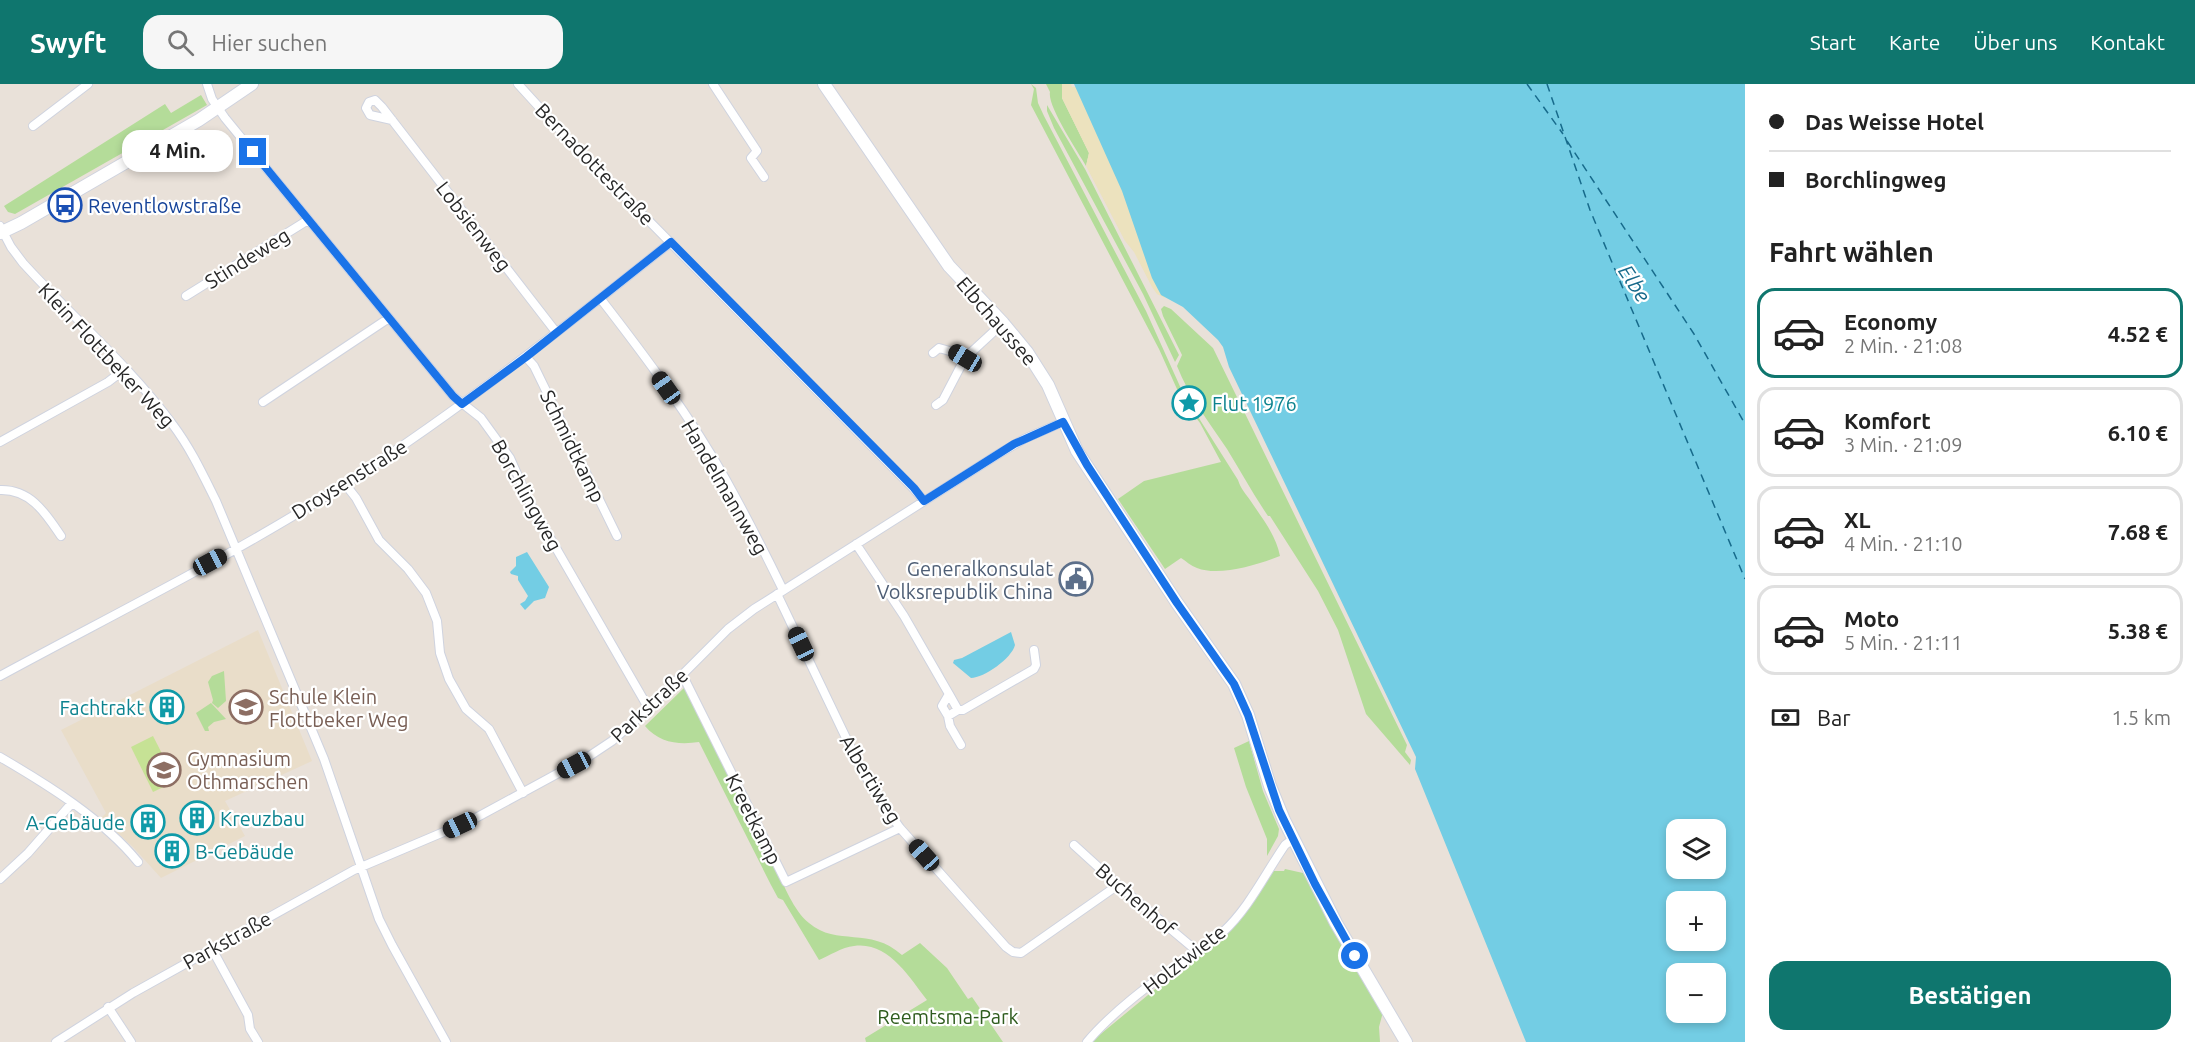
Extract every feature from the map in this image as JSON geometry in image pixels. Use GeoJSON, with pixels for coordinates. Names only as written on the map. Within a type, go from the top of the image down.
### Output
{"type":"FeatureCollection","features":[{"type":"Feature","properties":{"kind":"main road"},"geometry":{"type":"LineString","coordinates":[[1,231],[30,219],[218,108],[252,84]]}},
{"type":"Feature","properties":{"kind":"main road","name":"Elbchaussee"},"geometry":{"type":"LineString","coordinates":[[824,84],[949,266],[1003,323],[1037,366],[1077,451],[1177,603],[1234,684],[1252,726],[1275,799],[1293,839],[1336,922],[1406,1042]]}},
{"type":"Feature","properties":{"kind":"street"},"geometry":{"type":"LineString","coordinates":[[33,126],[88,84]]}},
{"type":"Feature","properties":{"kind":"street","name":"Borchlingweg"},"geometry":{"type":"LineString","coordinates":[[207,84],[209,93],[218,108],[453,396],[481,418],[510,458],[530,503],[649,709]]}},
{"type":"Feature","properties":{"kind":"street","name":"Bernadottestraße"},"geometry":{"type":"LineString","coordinates":[[518,84],[570,141],[914,488],[924,501]]}},
{"type":"Feature","properties":{"kind":"street"},"geometry":{"type":"LineString","coordinates":[[713,84],[758,151],[751,158],[764,177]]}},
{"type":"Feature","properties":{"kind":"street","name":"Lobsienweg"},"geometry":{"type":"LineString","coordinates":[[392,120],[556,332]]}},
{"type":"Feature","properties":{"kind":"street","name":"Stindeweg"},"geometry":{"type":"LineString","coordinates":[[186,296],[308,219]]}},
{"type":"Feature","properties":{"kind":"street","name":"Klein Flottbeker Weg"},"geometry":{"type":"LineString","coordinates":[[1,231],[23,263],[152,398],[185,442],[216,501],[324,759],[386,933],[446,1042]]}},
{"type":"Feature","properties":{"kind":"street","name":"Droysenstraße"},"geometry":{"type":"LineString","coordinates":[[0,676],[236,548],[345,484],[526,357],[671,242]]}},
{"type":"Feature","properties":{"kind":"street","name":"Handelmannweg"},"geometry":{"type":"LineString","coordinates":[[600,298],[704,444],[752,528],[780,592]]}},
{"type":"Feature","properties":{"kind":"street"},"geometry":{"type":"LineString","coordinates":[[263,402],[389,318]]}},
{"type":"Feature","properties":{"kind":"street"},"geometry":{"type":"LineString","coordinates":[[936,405],[943,400],[965,358],[1003,323]]}},
{"type":"Feature","properties":{"kind":"street"},"geometry":{"type":"LineString","coordinates":[[933,353],[939,348],[946,349],[965,358]]}},
{"type":"Feature","properties":{"kind":"street","name":"Schmidtkamp"},"geometry":{"type":"LineString","coordinates":[[526,357],[534,366],[617,536]]}},
{"type":"Feature","properties":{"kind":"street"},"geometry":{"type":"LineString","coordinates":[[0,442],[108,382],[125,369]]}},
{"type":"Feature","properties":{"kind":"street","name":"Parkstraße"},"geometry":{"type":"LineString","coordinates":[[56,1042],[108,1007],[361,867],[464,823],[588,757],[612,741],[649,709],[728,629],[780,592],[1014,444],[1063,422]]}},
{"type":"Feature","properties":{"kind":"street"},"geometry":{"type":"LineString","coordinates":[[345,484],[356,498],[379,540],[408,569],[426,593],[434,612],[440,653],[448,679],[465,709],[489,729],[523,793]]}},
{"type":"Feature","properties":{"kind":"street"},"geometry":{"type":"LineString","coordinates":[[0,490],[21,494],[38,504],[61,536]]}},
{"type":"Feature","properties":{"kind":"street"},"geometry":{"type":"LineString","coordinates":[[856,544],[904,616],[958,710]]}},
{"type":"Feature","properties":{"kind":"street","name":"Albertiweg"},"geometry":{"type":"LineString","coordinates":[[780,592],[860,767],[900,828],[1013,952],[1021,953],[1118,885]]}},
{"type":"Feature","properties":{"kind":"street"},"geometry":{"type":"LineString","coordinates":[[948,716],[958,710],[963,710],[1034,669],[1036,665],[1034,650]]}},
{"type":"Feature","properties":{"kind":"street","name":"Kreetkamp"},"geometry":{"type":"LineString","coordinates":[[682,674],[786,882],[900,828]]}},
{"type":"Feature","properties":{"kind":"street"},"geometry":{"type":"LineString","coordinates":[[949,694],[942,706],[961,745]]}},
{"type":"Feature","properties":{"kind":"street"},"geometry":{"type":"LineString","coordinates":[[0,757],[101,825],[138,862]]}},
{"type":"Feature","properties":{"kind":"street"},"geometry":{"type":"LineString","coordinates":[[0,879],[28,853],[71,804]]}},
{"type":"Feature","properties":{"kind":"street","name":"Holztwiete"},"geometry":{"type":"LineString","coordinates":[[1087,1042],[1161,977],[1224,931],[1244,907],[1284,845],[1293,839]]}},
{"type":"Feature","properties":{"kind":"street","name":"Buchenhof"},"geometry":{"type":"LineString","coordinates":[[1074,845],[1198,952]]}},
{"type":"Feature","properties":{"kind":"street"},"geometry":{"type":"LineString","coordinates":[[212,949],[248,1016],[250,1029],[258,1042]]}},
{"type":"Feature","properties":{"kind":"street"},"geometry":{"type":"LineString","coordinates":[[108,1007],[131,1042]]}},
{"type":"Feature","properties":{"kind":"shaded area","name":"Gymnasium Othmarschen"},"geometry":{"type":"Polygon","coordinates":[[[258,630],[312,761],[225,801],[245,836],[161,878],[133,847],[101,818],[106,813],[61,730],[258,630]]]}},
{"type":"Feature","properties":{"kind":"green space"},"geometry":{"type":"Polygon","coordinates":[[[1031,84],[1036,88],[1038,103],[1044,116],[1146,311],[1183,393],[1243,491],[1268,527],[1280,556],[1251,566],[1217,571],[1197,568],[1181,558],[1165,569],[1118,499],[1144,481],[1221,462],[1200,423],[1181,398],[1159,349],[1031,105],[1034,89],[1031,84]]]}},
{"type":"Feature","properties":{"kind":"green space"},"geometry":{"type":"Polygon","coordinates":[[[1046,84],[1062,84],[1062,98],[1089,153],[1086,166],[1053,108],[1046,84]]]}},
{"type":"Feature","properties":{"kind":"green space"},"geometry":{"type":"Polygon","coordinates":[[[201,95],[207,105],[15,214],[8,212],[4,206],[165,104],[171,113],[201,95]]]}},
{"type":"Feature","properties":{"kind":"green space"},"geometry":{"type":"Polygon","coordinates":[[[1047,105],[1085,169],[1179,355],[1175,362],[1143,294],[1054,128],[1047,105]]]}},
{"type":"Feature","properties":{"kind":"green space"},"geometry":{"type":"Polygon","coordinates":[[[1164,306],[1171,309],[1213,348],[1407,745],[1405,752],[1411,760],[1410,765],[1366,714],[1338,630],[1318,591],[1187,388],[1177,366],[1182,355],[1163,316],[1161,309],[1164,306]]]}},
{"type":"Feature","properties":{"kind":"green space"},"geometry":{"type":"Polygon","coordinates":[[[224,671],[226,701],[218,708],[212,703],[208,682],[212,676],[224,671]]]}},
{"type":"Feature","properties":{"kind":"green space","name":"Reemtsma-Park"},"geometry":{"type":"Polygon","coordinates":[[[685,687],[752,823],[803,918],[820,930],[831,934],[878,941],[902,955],[920,943],[947,968],[968,999],[972,997],[1003,1042],[866,1042],[865,1038],[927,1000],[905,971],[877,949],[854,946],[819,960],[783,900],[778,898],[699,742],[670,742],[657,736],[645,726],[685,687]]]}},
{"type":"Feature","properties":{"kind":"green space"},"geometry":{"type":"Polygon","coordinates":[[[211,703],[226,719],[214,722],[208,727],[209,731],[205,731],[196,713],[211,703]]]}},
{"type":"Feature","properties":{"kind":"green space"},"geometry":{"type":"Polygon","coordinates":[[[153,736],[176,781],[153,792],[131,747],[153,736]]]}},
{"type":"Feature","properties":{"kind":"green space"},"geometry":{"type":"Polygon","coordinates":[[[1249,741],[1263,791],[1279,829],[1278,836],[1267,856],[1267,839],[1246,787],[1234,748],[1249,741]]]}},
{"type":"Feature","properties":{"kind":"green space"},"geometry":{"type":"Polygon","coordinates":[[[1285,869],[1303,873],[1383,1012],[1379,1027],[1380,1042],[1091,1042],[1230,931],[1273,871],[1284,871],[1285,869]]]}},
{"type":"Feature","properties":{"kind":"sand"},"geometry":{"type":"Polygon","coordinates":[[[1062,84],[1071,84],[1072,87],[1092,84],[1165,298],[1157,294],[1152,287],[1086,166],[1089,153],[1062,98],[1062,84]]]}},
{"type":"Feature","properties":{"kind":"water","name":"Elbe"},"geometry":{"type":"Polygon","coordinates":[[[1074,84],[1745,84],[1745,1042],[1526,1042],[1415,769],[1416,757],[1229,367],[1223,347],[1183,307],[1161,295],[1152,278],[1122,191],[1074,84]]]}},
{"type":"Feature","properties":{"kind":"water"},"geometry":{"type":"Polygon","coordinates":[[[527,552],[549,587],[545,598],[534,601],[525,610],[520,604],[528,596],[518,576],[510,572],[516,566],[516,557],[527,552]]]}},
{"type":"Feature","properties":{"kind":"water"},"geometry":{"type":"Polygon","coordinates":[[[1011,632],[1015,645],[1013,650],[1003,661],[983,675],[971,678],[953,663],[954,660],[1011,632]]]}},
{"type":"Feature","properties":{"kind":"ferry route"},"geometry":{"type":"LineString","coordinates":[[1527,84],[1563,134]]}},
{"type":"Feature","properties":{"kind":"ferry route"},"geometry":{"type":"LineString","coordinates":[[1547,84],[1590,210],[1745,579]]}},
{"type":"Feature","properties":{"kind":"ferry route"},"geometry":{"type":"LineString","coordinates":[[1567,141],[1694,334],[1745,424]]}},
{"type":"Feature","properties":{"kind":"place","name":"Reventlowstraße"},"geometry":{"type":"Point","coordinates":[65,205]}},
{"type":"Feature","properties":{"kind":"place","name":"Flut 1976"},"geometry":{"type":"Point","coordinates":[1189,403]}},
{"type":"Feature","properties":{"kind":"place","name":"Generalkonsulat Volksrepublik China"},"geometry":{"type":"Point","coordinates":[1076,579]}},
{"type":"Feature","properties":{"kind":"place","name":"Fachtrakt"},"geometry":{"type":"Point","coordinates":[167,707]}},
{"type":"Feature","properties":{"kind":"place","name":"Schule Klein Flottbeker Weg"},"geometry":{"type":"Point","coordinates":[246,707]}},
{"type":"Feature","properties":{"kind":"place","name":"Gymnasium Othmarschen"},"geometry":{"type":"Point","coordinates":[164,770]}},
{"type":"Feature","properties":{"kind":"place","name":"Kreuzbau"},"geometry":{"type":"Point","coordinates":[197,818]}},
{"type":"Feature","properties":{"kind":"place","name":"A-Gebäude"},"geometry":{"type":"Point","coordinates":[148,822]}},
{"type":"Feature","properties":{"kind":"place","name":"B-Gebäude"},"geometry":{"type":"Point","coordinates":[172,851]}},
{"type":"Feature","properties":{"kind":"route"},"geometry":{"type":"LineString","coordinates":[[253,152],[453,396],[462,404],[526,357],[671,242],[914,488],[924,501],[1014,444],[1063,422],[1077,451],[1177,603],[1234,684],[1252,726],[1279,810],[1315,884],[1355,956]]}}]}
